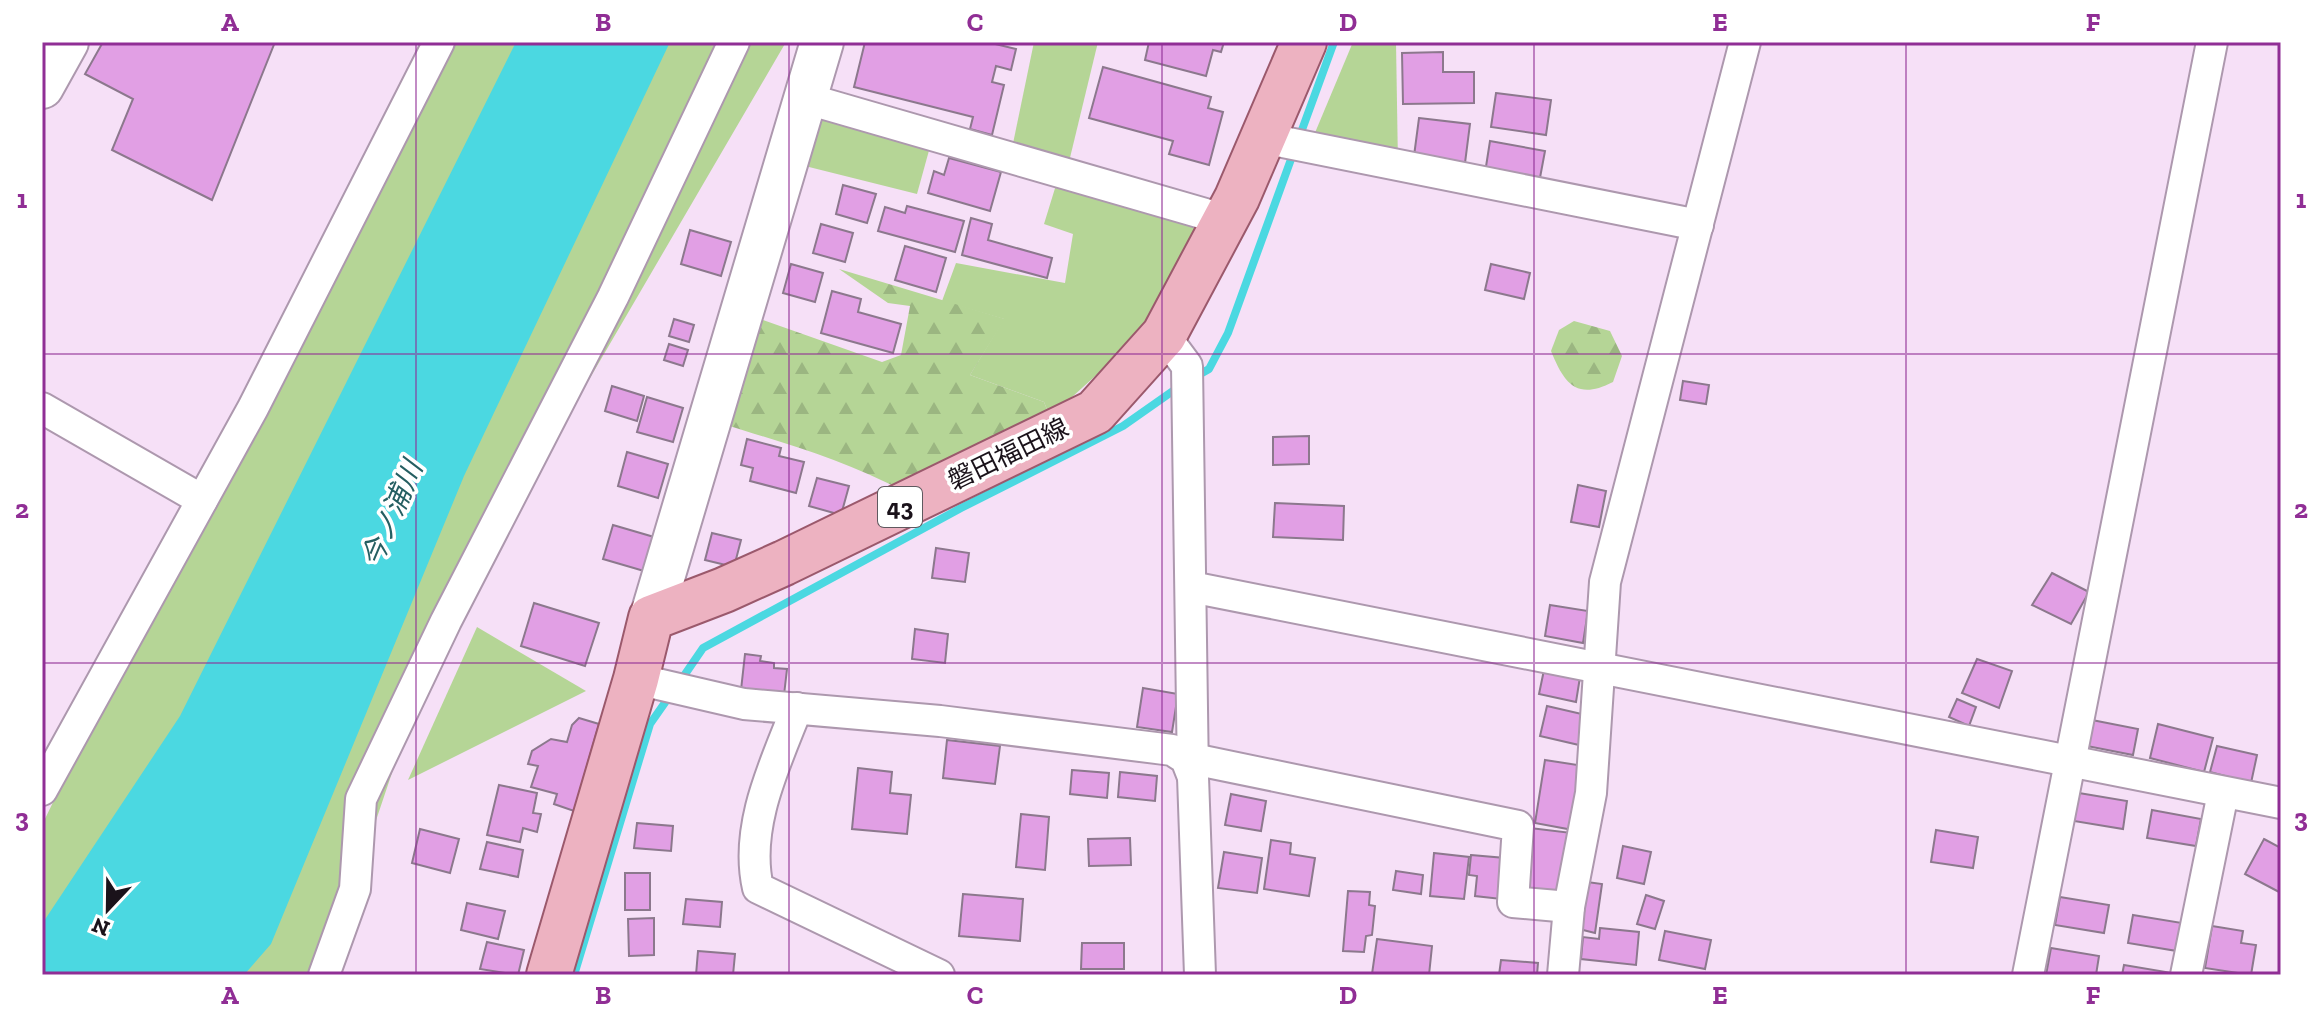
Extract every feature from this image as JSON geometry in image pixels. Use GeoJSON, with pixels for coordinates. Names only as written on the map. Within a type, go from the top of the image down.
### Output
{"type":"FeatureCollection","features":[{"type":"Feature","properties":{"kind":"main road","name":"磐田福田線"},"geometry":{"type":"LineString","coordinates":[[651,618],[784,563],[1095,412],[1164,335],[1226,220],[1304,42]]}},
{"type":"Feature","properties":{"kind":"main road"},"geometry":{"type":"LineString","coordinates":[[549,975],[651,618]]}},
{"type":"Feature","properties":{"kind":"street"},"geometry":{"type":"LineString","coordinates":[[42,87],[67,42]]}},
{"type":"Feature","properties":{"kind":"street"},"geometry":{"type":"LineString","coordinates":[[42,790],[253,408],[439,42]]}},
{"type":"Feature","properties":{"kind":"street"},"geometry":{"type":"LineString","coordinates":[[324,975],[355,889],[361,799],[446,621],[613,297],[734,42]]}},
{"type":"Feature","properties":{"kind":"street"},"geometry":{"type":"LineString","coordinates":[[651,618],[822,42]]}},
{"type":"Feature","properties":{"kind":"street"},"geometry":{"type":"LineString","coordinates":[[1563,975],[1569,907],[1591,793],[1605,582],[1745,42]]}},
{"type":"Feature","properties":{"kind":"street"},"geometry":{"type":"LineString","coordinates":[[2028,975],[2212,42]]}},
{"type":"Feature","properties":{"kind":"street"},"geometry":{"type":"LineString","coordinates":[[804,98],[1226,220]]}},
{"type":"Feature","properties":{"kind":"street"},"geometry":{"type":"LineString","coordinates":[[1263,138],[1698,225]]}},
{"type":"Feature","properties":{"kind":"street"},"geometry":{"type":"LineString","coordinates":[[1164,335],[1187,366],[1193,768],[1200,975]]}},
{"type":"Feature","properties":{"kind":"street"},"geometry":{"type":"LineString","coordinates":[[42,408],[202,500]]}},
{"type":"Feature","properties":{"kind":"street"},"geometry":{"type":"LineString","coordinates":[[1191,587],[2281,803]]}},
{"type":"Feature","properties":{"kind":"street"},"geometry":{"type":"LineString","coordinates":[[636,679],[744,704],[940,721],[1145,745],[1172,750],[1193,768],[1518,826],[1513,902],[1569,907]]}},
{"type":"Feature","properties":{"kind":"street"},"geometry":{"type":"LineString","coordinates":[[797,708],[768,783],[754,844],[758,888],[939,975]]}},
{"type":"Feature","properties":{"kind":"street"},"geometry":{"type":"LineString","coordinates":[[2186,975],[2223,793]]}},
{"type":"Feature","properties":{"kind":"green space"},"geometry":{"type":"Polygon","coordinates":[[[437,42],[786,42],[436,642],[324,975],[42,975],[42,825],[189,522],[437,42]]]}},
{"type":"Feature","properties":{"kind":"green space"},"geometry":{"type":"Polygon","coordinates":[[[1034,42],[1098,42],[1068,166],[1010,158],[1034,42]]]}},
{"type":"Feature","properties":{"kind":"green space"},"geometry":{"type":"Polygon","coordinates":[[[1353,42],[1396,42],[1398,165],[1309,147],[1353,42]]]}},
{"type":"Feature","properties":{"kind":"green space"},"geometry":{"type":"Polygon","coordinates":[[[810,100],[933,136],[917,194],[785,161],[810,100]]]}},
{"type":"Feature","properties":{"kind":"green space"},"geometry":{"type":"Polygon","coordinates":[[[1060,172],[1199,222],[1182,268],[1136,339],[1050,417],[1044,402],[970,375],[1004,319],[942,301],[956,263],[1065,283],[1073,234],[1044,224],[1060,172]]]}},
{"type":"Feature","properties":{"kind":"green space"},"geometry":{"type":"Polygon","coordinates":[[[839,269],[1005,319],[970,375],[1044,402],[1050,417],[905,492],[837,461],[720,423],[763,320],[882,362],[901,355],[910,306],[888,303],[839,269]]]}},
{"type":"Feature","properties":{"kind":"green space"},"geometry":{"type":"Polygon","coordinates":[[[1574,321],[1610,331],[1622,356],[1613,382],[1590,390],[1581,389],[1573,386],[1561,372],[1551,351],[1559,330],[1574,321]]]}},
{"type":"Feature","properties":{"kind":"green space"},"geometry":{"type":"Polygon","coordinates":[[[477,627],[586,691],[408,780],[477,627]]]}},
{"type":"Feature","properties":{"kind":"water","name":"今ノ浦川"},"geometry":{"type":"Polygon","coordinates":[[[516,42],[670,42],[464,476],[271,944],[244,975],[42,975],[42,924],[180,716],[516,42]]]}},
{"type":"Feature","properties":{"kind":"building"},"geometry":{"type":"Polygon","coordinates":[[[103,42],[275,42],[212,200],[112,150],[133,99],[85,74],[103,42]]]}},
{"type":"Feature","properties":{"kind":"building"},"geometry":{"type":"Polygon","coordinates":[[[865,42],[987,42],[1016,49],[1011,70],[996,66],[992,82],[1004,85],[992,135],[970,129],[973,117],[854,87],[865,42]]]}},
{"type":"Feature","properties":{"kind":"building"},"geometry":{"type":"Polygon","coordinates":[[[1149,42],[1224,42],[1221,52],[1213,50],[1206,76],[1145,60],[1149,42]]]}},
{"type":"Feature","properties":{"kind":"building"},"geometry":{"type":"Polygon","coordinates":[[[1443,52],[1443,72],[1474,72],[1474,103],[1403,104],[1402,53],[1443,52]]]}},
{"type":"Feature","properties":{"kind":"building"},"geometry":{"type":"Polygon","coordinates":[[[1103,67],[1211,97],[1208,108],[1223,112],[1209,165],[1169,154],[1173,141],[1089,118],[1103,67]]]}},
{"type":"Feature","properties":{"kind":"building"},"geometry":{"type":"Polygon","coordinates":[[[1496,93],[1551,100],[1546,135],[1491,127],[1496,93]]]}},
{"type":"Feature","properties":{"kind":"building"},"geometry":{"type":"Polygon","coordinates":[[[1419,118],[1470,124],[1465,163],[1414,156],[1419,118]]]}},
{"type":"Feature","properties":{"kind":"building"},"geometry":{"type":"Polygon","coordinates":[[[1490,141],[1545,151],[1539,183],[1485,173],[1490,141]]]}},
{"type":"Feature","properties":{"kind":"building"},"geometry":{"type":"Polygon","coordinates":[[[949,158],[1001,172],[990,211],[928,193],[934,171],[944,175],[949,158]]]}},
{"type":"Feature","properties":{"kind":"building"},"geometry":{"type":"Polygon","coordinates":[[[843,185],[876,194],[867,223],[836,214],[843,185]]]}},
{"type":"Feature","properties":{"kind":"building"},"geometry":{"type":"Polygon","coordinates":[[[907,206],[964,221],[955,252],[878,231],[885,207],[905,213],[907,206]]]}},
{"type":"Feature","properties":{"kind":"building"},"geometry":{"type":"Polygon","coordinates":[[[971,218],[992,224],[988,240],[1052,258],[1047,278],[962,255],[971,218]]]}},
{"type":"Feature","properties":{"kind":"building"},"geometry":{"type":"Polygon","coordinates":[[[821,224],[853,233],[845,262],[813,253],[821,224]]]}},
{"type":"Feature","properties":{"kind":"building"},"geometry":{"type":"Polygon","coordinates":[[[690,230],[731,242],[721,276],[681,264],[690,230]]]}},
{"type":"Feature","properties":{"kind":"building"},"geometry":{"type":"Polygon","coordinates":[[[905,246],[946,258],[936,292],[895,280],[905,246]]]}},
{"type":"Feature","properties":{"kind":"building"},"geometry":{"type":"Polygon","coordinates":[[[791,264],[823,273],[815,302],[783,293],[791,264]]]}},
{"type":"Feature","properties":{"kind":"building"},"geometry":{"type":"Polygon","coordinates":[[[1491,264],[1530,273],[1524,299],[1485,290],[1491,264]]]}},
{"type":"Feature","properties":{"kind":"building"},"geometry":{"type":"Polygon","coordinates":[[[832,291],[861,299],[858,312],[901,324],[893,353],[821,333],[832,291]]]}},
{"type":"Feature","properties":{"kind":"building"},"geometry":{"type":"Polygon","coordinates":[[[674,319],[694,325],[689,342],[669,336],[674,319]]]}},
{"type":"Feature","properties":{"kind":"building"},"geometry":{"type":"Polygon","coordinates":[[[669,344],[688,350],[683,366],[664,360],[669,344]]]}},
{"type":"Feature","properties":{"kind":"building"},"geometry":{"type":"Polygon","coordinates":[[[1683,381],[1709,385],[1706,404],[1680,400],[1683,381]]]}},
{"type":"Feature","properties":{"kind":"building"},"geometry":{"type":"Polygon","coordinates":[[[612,386],[644,396],[637,421],[605,411],[612,386]]]}},
{"type":"Feature","properties":{"kind":"building"},"geometry":{"type":"Polygon","coordinates":[[[647,397],[683,408],[673,442],[637,432],[647,397]]]}},
{"type":"Feature","properties":{"kind":"building"},"geometry":{"type":"Polygon","coordinates":[[[1309,436],[1309,464],[1273,465],[1273,437],[1309,436]]]}},
{"type":"Feature","properties":{"kind":"building"},"geometry":{"type":"Polygon","coordinates":[[[747,439],[781,448],[779,456],[804,462],[796,493],[750,481],[753,468],[741,465],[747,439]]]}},
{"type":"Feature","properties":{"kind":"building"},"geometry":{"type":"Polygon","coordinates":[[[627,452],[668,464],[658,498],[618,486],[627,452]]]}},
{"type":"Feature","properties":{"kind":"building"},"geometry":{"type":"Polygon","coordinates":[[[817,478],[849,486],[841,515],[809,506],[817,478]]]}},
{"type":"Feature","properties":{"kind":"building"},"geometry":{"type":"Polygon","coordinates":[[[1578,485],[1606,491],[1599,527],[1571,522],[1578,485]]]}},
{"type":"Feature","properties":{"kind":"building"},"geometry":{"type":"Polygon","coordinates":[[[1275,503],[1344,506],[1343,540],[1273,537],[1275,503]]]}},
{"type":"Feature","properties":{"kind":"building"},"geometry":{"type":"Polygon","coordinates":[[[613,525],[654,537],[644,571],[603,559],[613,525]]]}},
{"type":"Feature","properties":{"kind":"building"},"geometry":{"type":"Polygon","coordinates":[[[712,533],[741,540],[734,567],[705,560],[712,533]]]}},
{"type":"Feature","properties":{"kind":"building"},"geometry":{"type":"Polygon","coordinates":[[[936,548],[969,553],[965,582],[932,578],[936,548]]]}},
{"type":"Feature","properties":{"kind":"building"},"geometry":{"type":"Polygon","coordinates":[[[2052,573],[2089,592],[2071,624],[2032,605],[2052,573]]]}},
{"type":"Feature","properties":{"kind":"building"},"geometry":{"type":"Polygon","coordinates":[[[534,603],[599,623],[585,666],[521,646],[534,603]]]}},
{"type":"Feature","properties":{"kind":"building"},"geometry":{"type":"Polygon","coordinates":[[[1550,605],[1588,611],[1583,643],[1545,636],[1550,605]]]}},
{"type":"Feature","properties":{"kind":"building"},"geometry":{"type":"Polygon","coordinates":[[[915,629],[948,634],[945,663],[912,659],[915,629]]]}},
{"type":"Feature","properties":{"kind":"building"},"geometry":{"type":"Polygon","coordinates":[[[745,654],[761,656],[760,661],[774,663],[774,668],[787,669],[784,695],[741,690],[745,654]]]}},
{"type":"Feature","properties":{"kind":"building"},"geometry":{"type":"Polygon","coordinates":[[[1977,659],[2012,671],[1999,708],[1962,693],[1977,659]]]}},
{"type":"Feature","properties":{"kind":"building"},"geometry":{"type":"Polygon","coordinates":[[[1544,670],[1580,677],[1576,702],[1539,694],[1544,670]]]}},
{"type":"Feature","properties":{"kind":"building"},"geometry":{"type":"Polygon","coordinates":[[[1143,688],[1178,694],[1172,732],[1137,727],[1143,688]]]}},
{"type":"Feature","properties":{"kind":"building"},"geometry":{"type":"Polygon","coordinates":[[[1957,699],[1976,707],[1969,726],[1949,717],[1957,699]]]}},
{"type":"Feature","properties":{"kind":"building"},"geometry":{"type":"Polygon","coordinates":[[[1547,706],[1586,715],[1579,745],[1540,736],[1547,706]]]}},
{"type":"Feature","properties":{"kind":"building"},"geometry":{"type":"Polygon","coordinates":[[[579,718],[599,724],[574,811],[554,804],[557,794],[531,787],[538,766],[528,764],[532,751],[551,739],[567,742],[572,725],[579,718]]]}},
{"type":"Feature","properties":{"kind":"building"},"geometry":{"type":"Polygon","coordinates":[[[2092,720],[2138,729],[2133,755],[2087,746],[2092,720]]]}},
{"type":"Feature","properties":{"kind":"building"},"geometry":{"type":"Polygon","coordinates":[[[2158,724],[2213,738],[2204,772],[2150,758],[2158,724]]]}},
{"type":"Feature","properties":{"kind":"building"},"geometry":{"type":"Polygon","coordinates":[[[947,740],[1000,746],[995,784],[943,778],[947,740]]]}},
{"type":"Feature","properties":{"kind":"building"},"geometry":{"type":"Polygon","coordinates":[[[2217,746],[2257,755],[2251,783],[2210,772],[2217,746]]]}},
{"type":"Feature","properties":{"kind":"building"},"geometry":{"type":"Polygon","coordinates":[[[1545,760],[1584,766],[1573,830],[1535,823],[1545,760]]]}},
{"type":"Feature","properties":{"kind":"building"},"geometry":{"type":"Polygon","coordinates":[[[858,768],[892,772],[890,793],[911,795],[907,834],[852,829],[858,768]]]}},
{"type":"Feature","properties":{"kind":"building"},"geometry":{"type":"Polygon","coordinates":[[[1072,770],[1109,773],[1107,798],[1070,794],[1072,770]]]}},
{"type":"Feature","properties":{"kind":"building"},"geometry":{"type":"Polygon","coordinates":[[[1120,772],[1157,776],[1155,801],[1118,797],[1120,772]]]}},
{"type":"Feature","properties":{"kind":"building"},"geometry":{"type":"Polygon","coordinates":[[[499,785],[537,793],[533,813],[541,814],[537,832],[523,828],[520,842],[487,835],[499,785]]]}},
{"type":"Feature","properties":{"kind":"building"},"geometry":{"type":"Polygon","coordinates":[[[2079,793],[2127,801],[2123,829],[2074,821],[2079,793]]]}},
{"type":"Feature","properties":{"kind":"building"},"geometry":{"type":"Polygon","coordinates":[[[1231,794],[1266,801],[1261,831],[1225,825],[1231,794]]]}},
{"type":"Feature","properties":{"kind":"building"},"geometry":{"type":"Polygon","coordinates":[[[2152,810],[2201,819],[2196,846],[2147,838],[2152,810]]]}},
{"type":"Feature","properties":{"kind":"building"},"geometry":{"type":"Polygon","coordinates":[[[1021,814],[1049,817],[1045,870],[1016,867],[1021,814]]]}},
{"type":"Feature","properties":{"kind":"building"},"geometry":{"type":"Polygon","coordinates":[[[637,823],[673,826],[671,851],[634,848],[637,823]]]}},
{"type":"Feature","properties":{"kind":"building"},"geometry":{"type":"Polygon","coordinates":[[[1530,828],[1572,833],[1556,893],[1520,886],[1530,828]]]}},
{"type":"Feature","properties":{"kind":"building"},"geometry":{"type":"Polygon","coordinates":[[[420,829],[459,839],[450,873],[412,863],[420,829]]]}},
{"type":"Feature","properties":{"kind":"building"},"geometry":{"type":"Polygon","coordinates":[[[1936,830],[1978,837],[1973,868],[1931,862],[1936,830]]]}},
{"type":"Feature","properties":{"kind":"building"},"geometry":{"type":"Polygon","coordinates":[[[1130,838],[1131,865],[1089,866],[1088,839],[1130,838]]]}},
{"type":"Feature","properties":{"kind":"building"},"geometry":{"type":"Polygon","coordinates":[[[2264,839],[2281,848],[2281,893],[2245,874],[2264,839]]]}},
{"type":"Feature","properties":{"kind":"building"},"geometry":{"type":"Polygon","coordinates":[[[1271,840],[1291,843],[1290,854],[1315,858],[1309,896],[1264,889],[1271,840]]]}},
{"type":"Feature","properties":{"kind":"building"},"geometry":{"type":"Polygon","coordinates":[[[487,842],[523,850],[518,877],[480,869],[487,842]]]}},
{"type":"Feature","properties":{"kind":"building"},"geometry":{"type":"Polygon","coordinates":[[[1623,846],[1651,852],[1644,884],[1617,878],[1623,846]]]}},
{"type":"Feature","properties":{"kind":"building"},"geometry":{"type":"Polygon","coordinates":[[[1224,852],[1262,858],[1257,893],[1218,888],[1224,852]]]}},
{"type":"Feature","properties":{"kind":"building"},"geometry":{"type":"Polygon","coordinates":[[[1434,853],[1469,857],[1464,899],[1430,896],[1434,853]]]}},
{"type":"Feature","properties":{"kind":"building"},"geometry":{"type":"Polygon","coordinates":[[[1471,855],[1505,858],[1501,899],[1475,896],[1477,876],[1469,875],[1471,855]]]}},
{"type":"Feature","properties":{"kind":"building"},"geometry":{"type":"Polygon","coordinates":[[[1396,871],[1423,875],[1421,894],[1393,890],[1396,871]]]}},
{"type":"Feature","properties":{"kind":"building"},"geometry":{"type":"Polygon","coordinates":[[[625,873],[650,873],[650,910],[625,910],[625,873]]]}},
{"type":"Feature","properties":{"kind":"building"},"geometry":{"type":"Polygon","coordinates":[[[1587,882],[1602,884],[1595,933],[1579,929],[1587,882]]]}},
{"type":"Feature","properties":{"kind":"building"},"geometry":{"type":"Polygon","coordinates":[[[1348,891],[1370,892],[1369,905],[1375,906],[1372,935],[1366,936],[1364,952],[1343,951],[1348,891]]]}},
{"type":"Feature","properties":{"kind":"building"},"geometry":{"type":"Polygon","coordinates":[[[963,894],[1023,899],[1020,941],[959,936],[963,894]]]}},
{"type":"Feature","properties":{"kind":"building"},"geometry":{"type":"Polygon","coordinates":[[[1646,895],[1664,901],[1655,929],[1637,924],[1646,895]]]}},
{"type":"Feature","properties":{"kind":"building"},"geometry":{"type":"Polygon","coordinates":[[[2060,897],[2109,905],[2104,933],[2055,925],[2060,897]]]}},
{"type":"Feature","properties":{"kind":"building"},"geometry":{"type":"Polygon","coordinates":[[[686,899],[722,902],[720,927],[683,924],[686,899]]]}},
{"type":"Feature","properties":{"kind":"building"},"geometry":{"type":"Polygon","coordinates":[[[467,903],[505,911],[498,939],[461,930],[467,903]]]}},
{"type":"Feature","properties":{"kind":"building"},"geometry":{"type":"Polygon","coordinates":[[[2133,915],[2182,923],[2177,951],[2128,943],[2133,915]]]}},
{"type":"Feature","properties":{"kind":"building"},"geometry":{"type":"Polygon","coordinates":[[[654,918],[654,955],[629,956],[628,919],[654,918]]]}},
{"type":"Feature","properties":{"kind":"building"},"geometry":{"type":"Polygon","coordinates":[[[2212,926],[2243,931],[2241,943],[2256,945],[2251,975],[2205,968],[2212,926]]]}},
{"type":"Feature","properties":{"kind":"building"},"geometry":{"type":"Polygon","coordinates":[[[1600,928],[1639,932],[1636,965],[1581,959],[1583,937],[1599,939],[1600,928]]]}},
{"type":"Feature","properties":{"kind":"building"},"geometry":{"type":"Polygon","coordinates":[[[1665,931],[1711,940],[1705,969],[1659,960],[1665,931]]]}},
{"type":"Feature","properties":{"kind":"building"},"geometry":{"type":"Polygon","coordinates":[[[1377,939],[1432,946],[1429,975],[1372,974],[1377,939]]]}},
{"type":"Feature","properties":{"kind":"building"},"geometry":{"type":"Polygon","coordinates":[[[487,942],[524,950],[518,975],[480,969],[487,942]]]}},
{"type":"Feature","properties":{"kind":"building"},"geometry":{"type":"Polygon","coordinates":[[[1082,943],[1124,943],[1124,969],[1081,969],[1082,943]]]}},
{"type":"Feature","properties":{"kind":"building"},"geometry":{"type":"Polygon","coordinates":[[[2051,948],[2099,956],[2096,975],[2046,975],[2051,948]]]}},
{"type":"Feature","properties":{"kind":"building"},"geometry":{"type":"Polygon","coordinates":[[[698,951],[735,954],[733,975],[696,975],[698,951]]]}},
{"type":"Feature","properties":{"kind":"building"},"geometry":{"type":"Polygon","coordinates":[[[1501,960],[1538,963],[1537,975],[1499,975],[1501,960]]]}},
{"type":"Feature","properties":{"kind":"building"},"geometry":{"type":"Polygon","coordinates":[[[2124,965],[2172,973],[2172,975],[2122,975],[2124,965]]]}},
{"type":"Feature","properties":{"kind":"waterway"},"geometry":{"type":"LineString","coordinates":[[1299,138],[1334,42]]}},
{"type":"Feature","properties":{"kind":"waterway"},"geometry":{"type":"LineString","coordinates":[[1195,377],[1209,369],[1228,333],[1294,151]]}},
{"type":"Feature","properties":{"kind":"waterway"},"geometry":{"type":"LineString","coordinates":[[679,683],[703,648],[961,508],[1123,426],[1180,386]]}},
{"type":"Feature","properties":{"kind":"waterway"},"geometry":{"type":"LineString","coordinates":[[574,975],[650,724],[671,694]]}}]}
